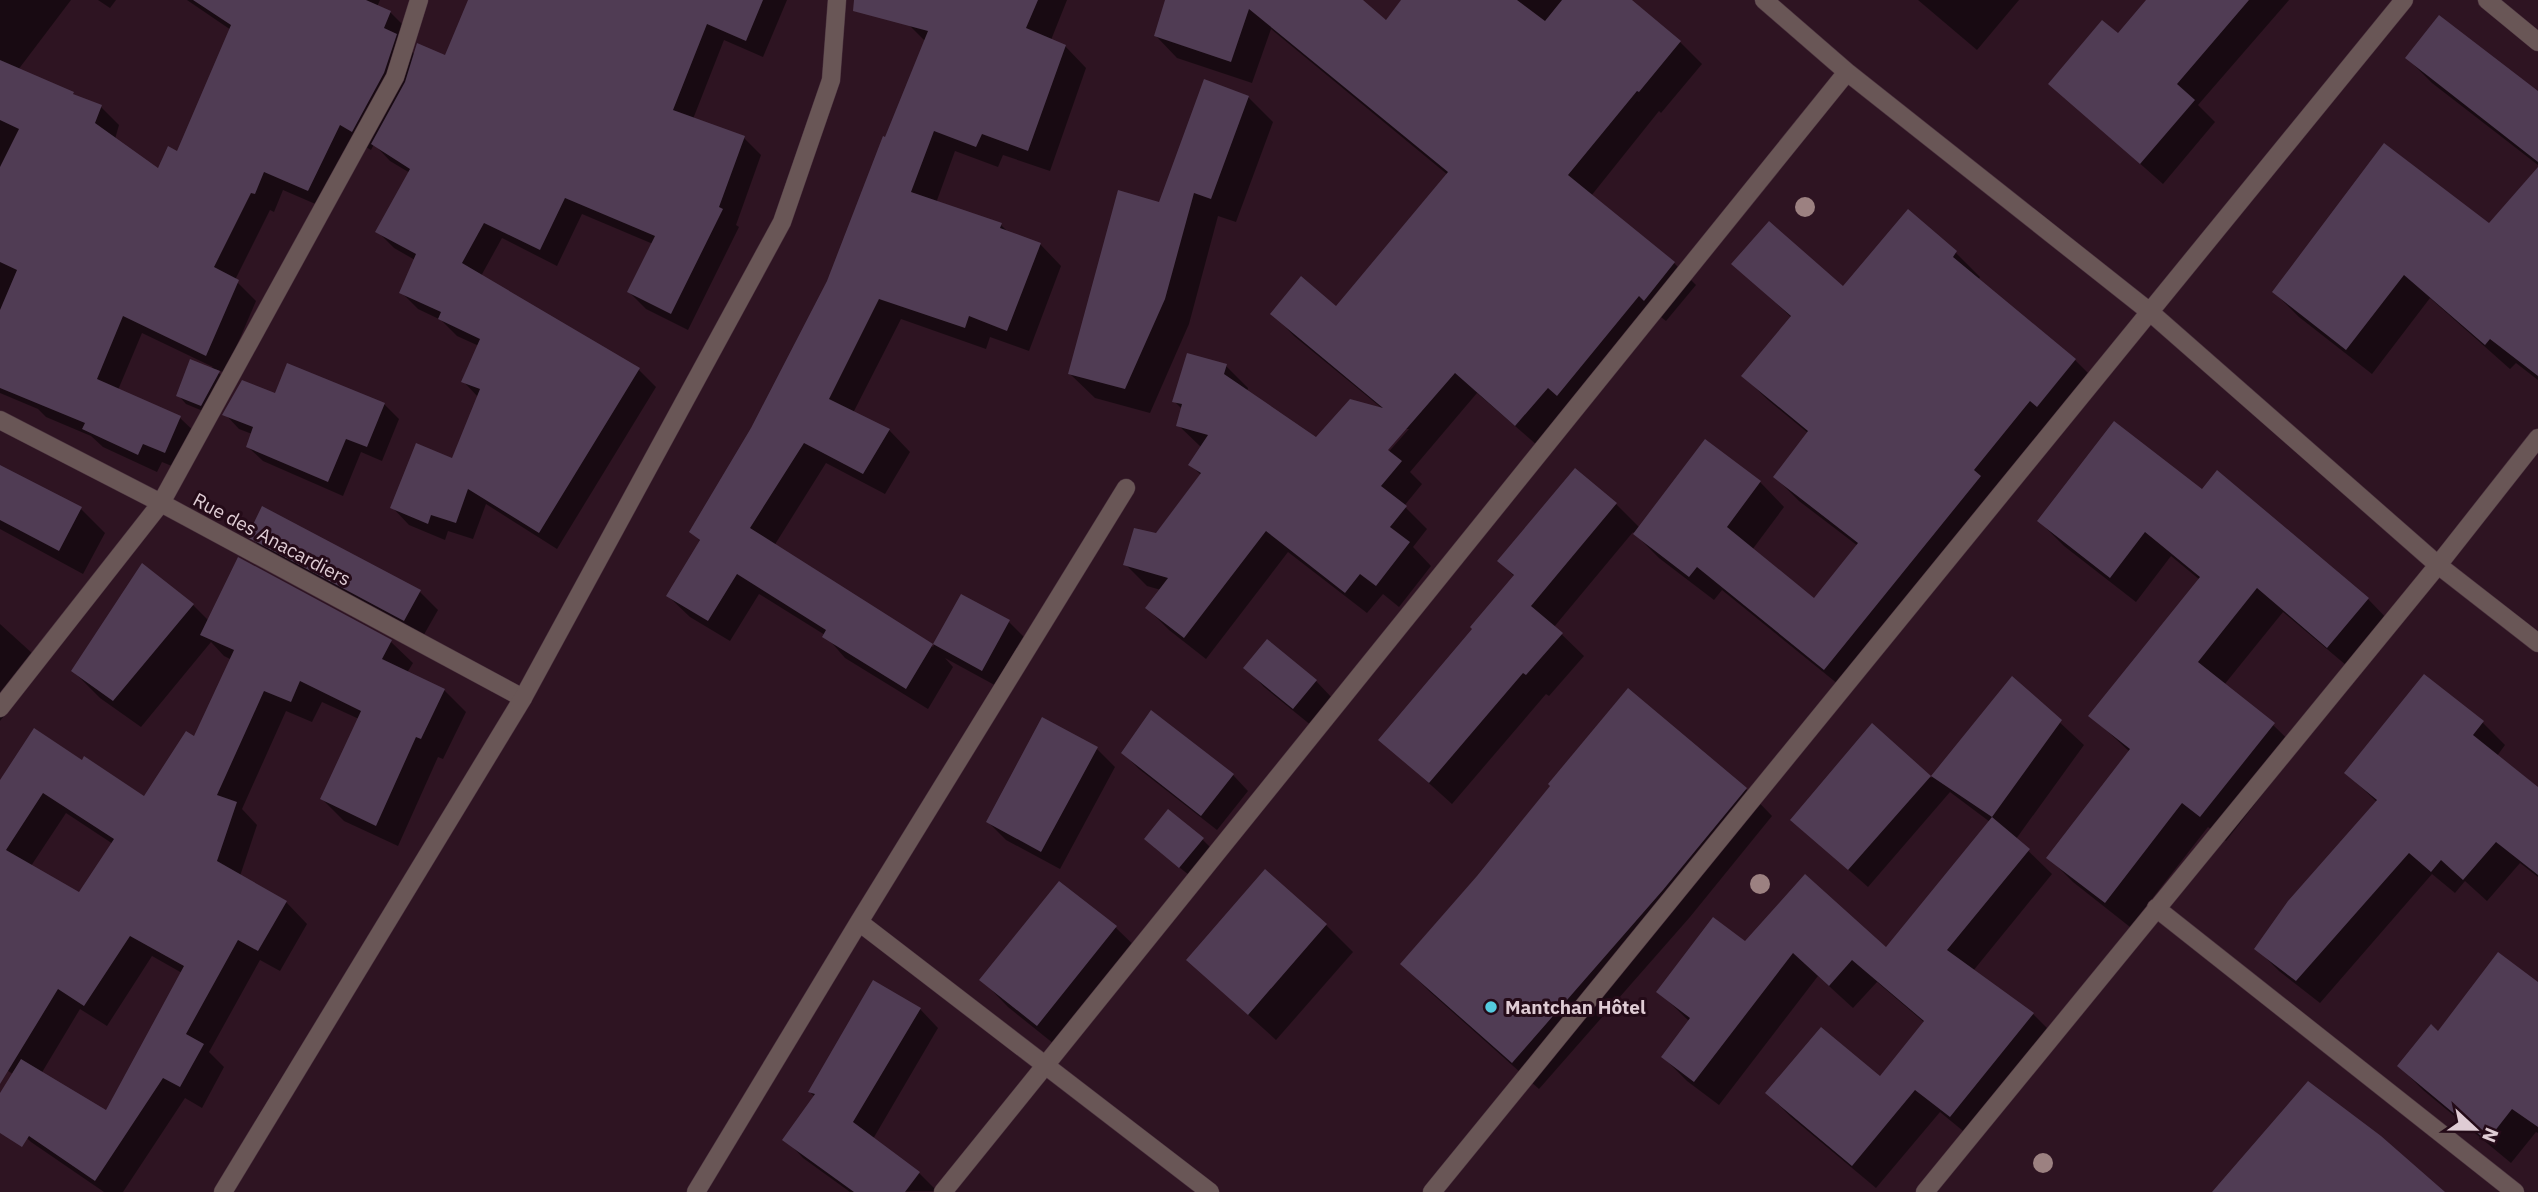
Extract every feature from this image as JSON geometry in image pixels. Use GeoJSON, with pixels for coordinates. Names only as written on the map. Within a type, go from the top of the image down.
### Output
{"type":"FeatureCollection","features":[{"type":"Feature","properties":{"kind":"street"},"geometry":{"type":"LineString","coordinates":[[0,708],[161,503],[396,77],[419,0]]}},
{"type":"Feature","properties":{"kind":"street"},"geometry":{"type":"LineString","coordinates":[[223,1192],[523,698],[782,222],[831,80],[837,0]]}},
{"type":"Feature","properties":{"kind":"street"},"geometry":{"type":"LineString","coordinates":[[1764,0],[1847,72],[2150,312],[2438,565],[2538,643]]}},
{"type":"Feature","properties":{"kind":"street"},"geometry":{"type":"LineString","coordinates":[[1432,1192],[2404,0]]}},
{"type":"Feature","properties":{"kind":"street"},"geometry":{"type":"LineString","coordinates":[[2487,0],[2538,42]]}},
{"type":"Feature","properties":{"kind":"street"},"geometry":{"type":"LineString","coordinates":[[943,1192],[1847,72]]}},
{"type":"Feature","properties":{"kind":"street","name":"Rue des Anacardiers"},"geometry":{"type":"LineString","coordinates":[[0,420],[161,503],[523,698]]}},
{"type":"Feature","properties":{"kind":"street"},"geometry":{"type":"LineString","coordinates":[[1925,1192],[2438,565],[2538,438]]}},
{"type":"Feature","properties":{"kind":"street"},"geometry":{"type":"LineString","coordinates":[[696,1192],[1126,488]]}},
{"type":"Feature","properties":{"kind":"street"},"geometry":{"type":"LineString","coordinates":[[2156,908],[2491,1185],[2515,1192]]}},
{"type":"Feature","properties":{"kind":"street"},"geometry":{"type":"LineString","coordinates":[[859,922],[1210,1192]]}},
{"type":"Feature","properties":{"kind":"building"},"geometry":{"type":"Polygon","coordinates":[[[193,0],[366,0],[391,11],[384,28],[397,34],[384,73],[352,132],[340,125],[308,191],[264,172],[255,194],[251,193],[214,267],[239,280],[206,356],[123,316],[97,379],[181,416],[165,453],[143,444],[138,455],[82,429],[85,423],[0,388],[0,310],[17,270],[0,262],[0,167],[19,129],[0,120],[0,60],[102,105],[95,123],[158,168],[168,146],[177,151],[231,25],[193,0]]]}},
{"type":"Feature","properties":{"kind":"building"},"geometry":{"type":"Polygon","coordinates":[[[468,0],[763,0],[746,41],[707,24],[673,110],[745,136],[719,207],[723,209],[671,314],[627,292],[655,236],[565,198],[540,250],[484,223],[462,263],[640,368],[539,533],[468,489],[456,523],[431,515],[428,524],[390,508],[416,443],[452,458],[480,389],[461,382],[480,339],[438,319],[441,312],[399,293],[416,254],[375,232],[410,169],[371,144],[405,82],[417,43],[445,55],[468,0]]]}},
{"type":"Feature","properties":{"kind":"building"},"geometry":{"type":"Polygon","coordinates":[[[854,0],[1038,0],[1026,28],[1066,45],[1028,151],[982,134],[976,147],[934,131],[911,192],[1002,223],[1000,228],[1041,243],[1007,331],[969,316],[965,328],[879,299],[829,399],[890,429],[863,474],[804,443],[750,528],[933,644],[906,689],[822,637],[826,630],[737,574],[708,621],[666,596],[700,540],[689,532],[751,428],[827,281],[883,136],[885,137],[928,31],[853,11],[854,0]]]}},
{"type":"Feature","properties":{"kind":"building"},"geometry":{"type":"Polygon","coordinates":[[[1165,0],[1363,0],[1386,20],[1401,0],[1517,0],[1545,21],[1562,0],[1632,0],[1681,41],[1568,175],[1675,262],[1644,301],[1639,296],[1557,396],[1548,388],[1515,426],[1455,373],[1388,450],[1402,461],[1381,486],[1407,506],[1390,527],[1410,542],[1376,586],[1360,574],[1345,593],[1266,531],[1184,638],[1145,608],[1168,578],[1123,565],[1134,528],[1156,533],[1201,473],[1188,465],[1208,435],[1176,426],[1182,404],[1172,402],[1187,353],[1227,364],[1224,374],[1316,437],[1350,399],[1383,408],[1270,314],[1301,276],[1336,306],[1448,172],[1249,9],[1231,62],[1154,36],[1165,0]]]}},
{"type":"Feature","properties":{"kind":"building"},"geometry":{"type":"Polygon","coordinates":[[[2146,0],[2249,0],[2177,84],[2195,100],[2140,164],[2048,84],[2102,20],[2118,33],[2146,0]]]}},
{"type":"Feature","properties":{"kind":"building"},"geometry":{"type":"Polygon","coordinates":[[[2439,15],[2538,91],[2538,162],[2405,58],[2439,15]]]}},
{"type":"Feature","properties":{"kind":"building"},"geometry":{"type":"Polygon","coordinates":[[[1204,79],[1249,96],[1211,199],[1194,193],[1165,299],[1125,389],[1068,374],[1118,190],[1159,202],[1204,79]]]}},
{"type":"Feature","properties":{"kind":"building"},"geometry":{"type":"Polygon","coordinates":[[[2384,143],[2489,223],[2538,167],[2538,376],[2490,339],[2485,345],[2404,275],[2346,350],[2272,292],[2384,143]]]}},
{"type":"Feature","properties":{"kind":"building"},"geometry":{"type":"Polygon","coordinates":[[[1908,209],[1957,251],[1953,257],[2076,359],[2037,407],[2030,401],[1974,470],[1981,476],[1824,670],[1697,567],[1689,577],[1633,534],[1705,439],[1761,481],[1727,527],[1814,598],[1858,543],[1773,477],[1808,431],[1741,376],[1791,316],[1731,264],[1769,221],[1843,286],[1908,209]]]}},
{"type":"Feature","properties":{"kind":"building"},"geometry":{"type":"Polygon","coordinates":[[[190,359],[220,371],[201,406],[176,396],[190,359]]]}},
{"type":"Feature","properties":{"kind":"building"},"geometry":{"type":"Polygon","coordinates":[[[287,363],[385,403],[367,447],[346,439],[328,482],[246,447],[253,427],[222,415],[242,380],[275,393],[287,363]]]}},
{"type":"Feature","properties":{"kind":"building"},"geometry":{"type":"Polygon","coordinates":[[[2114,421],[2202,489],[2217,470],[2369,598],[2327,648],[2257,588],[2198,662],[2275,723],[2200,817],[2182,803],[2105,903],[2046,858],[2130,749],[2088,716],[2200,577],[2145,532],[2110,578],[2037,521],[2114,421]]]}},
{"type":"Feature","properties":{"kind":"building"},"geometry":{"type":"Polygon","coordinates":[[[0,465],[82,507],[59,551],[0,520],[0,465]]]}},
{"type":"Feature","properties":{"kind":"building"},"geometry":{"type":"Polygon","coordinates":[[[1575,468],[1617,503],[1531,606],[1563,633],[1526,675],[1523,673],[1429,783],[1378,740],[1514,575],[1497,561],[1575,468]]]}},
{"type":"Feature","properties":{"kind":"building"},"geometry":{"type":"Polygon","coordinates":[[[262,506],[421,590],[404,621],[247,537],[262,506]]]}},
{"type":"Feature","properties":{"kind":"building"},"geometry":{"type":"Polygon","coordinates":[[[238,557],[392,640],[382,659],[445,689],[421,739],[416,737],[376,826],[320,799],[361,711],[300,681],[291,702],[264,691],[217,795],[237,802],[217,861],[287,901],[258,951],[238,940],[186,1034],[204,1044],[180,1087],[163,1078],[95,1181],[29,1136],[22,1147],[0,1133],[0,1093],[21,1059],[106,1110],[184,966],[130,936],[84,1006],[58,989],[0,1084],[0,780],[34,728],[82,760],[84,756],[144,796],[186,731],[194,736],[234,650],[200,635],[238,557]],[[43,793],[6,850],[79,892],[114,839],[43,793]]]}},
{"type":"Feature","properties":{"kind":"building"},"geometry":{"type":"Polygon","coordinates":[[[142,563],[194,604],[113,701],[71,671],[142,563]]]}},
{"type":"Feature","properties":{"kind":"building"},"geometry":{"type":"Polygon","coordinates":[[[961,594],[1010,620],[982,671],[933,644],[961,594]]]}},
{"type":"Feature","properties":{"kind":"building"},"geometry":{"type":"Polygon","coordinates":[[[1267,639],[1317,680],[1293,709],[1243,668],[1267,639]]]}},
{"type":"Feature","properties":{"kind":"building"},"geometry":{"type":"Polygon","coordinates":[[[2424,674],[2484,721],[2473,735],[2538,787],[2538,875],[2496,842],[2463,880],[2441,860],[2431,872],[2409,853],[2296,981],[2254,949],[2288,901],[2377,800],[2344,773],[2424,674]]]}},
{"type":"Feature","properties":{"kind":"building"},"geometry":{"type":"Polygon","coordinates":[[[2012,676],[2062,720],[1992,817],[1931,776],[2012,676]]]}},
{"type":"Feature","properties":{"kind":"building"},"geometry":{"type":"Polygon","coordinates":[[[1628,688],[1747,788],[1663,890],[1512,1063],[1400,964],[1477,876],[1550,786],[1548,784],[1628,688]]]}},
{"type":"Feature","properties":{"kind":"building"},"geometry":{"type":"Polygon","coordinates":[[[1151,710],[1234,774],[1201,816],[1121,753],[1151,710]]]}},
{"type":"Feature","properties":{"kind":"building"},"geometry":{"type":"Polygon","coordinates":[[[1042,717],[1098,747],[1041,852],[986,822],[1042,717]]]}},
{"type":"Feature","properties":{"kind":"building"},"geometry":{"type":"Polygon","coordinates":[[[1872,723],[1931,776],[1848,870],[1790,820],[1872,723]]]}},
{"type":"Feature","properties":{"kind":"building"},"geometry":{"type":"Polygon","coordinates":[[[1168,809],[1204,838],[1179,868],[1144,839],[1168,809]]]}},
{"type":"Feature","properties":{"kind":"building"},"geometry":{"type":"Polygon","coordinates":[[[1992,817],[2030,849],[1947,950],[2034,1013],[1950,1117],[1915,1090],[1852,1166],[1765,1093],[1821,1027],[1880,1076],[1924,1021],[1852,960],[1829,986],[1793,953],[1694,1082],[1661,1057],[1690,1018],[1656,992],[1713,917],[1745,941],[1805,874],[1886,947],[1992,817]]]}},
{"type":"Feature","properties":{"kind":"building"},"geometry":{"type":"Polygon","coordinates":[[[1265,869],[1327,924],[1248,1015],[1186,960],[1265,869]]]}},
{"type":"Feature","properties":{"kind":"building"},"geometry":{"type":"Polygon","coordinates":[[[1059,881],[1117,926],[1037,1026],[979,980],[1059,881]]]}},
{"type":"Feature","properties":{"kind":"building"},"geometry":{"type":"Polygon","coordinates":[[[2498,952],[2538,982],[2538,1127],[2512,1109],[2487,1141],[2397,1066],[2431,1024],[2438,1031],[2498,952]]]}},
{"type":"Feature","properties":{"kind":"building"},"geometry":{"type":"Polygon","coordinates":[[[873,980],[921,1008],[853,1122],[920,1172],[905,1192],[854,1192],[782,1140],[815,1094],[808,1092],[873,980]]]}},
{"type":"Feature","properties":{"kind":"building"},"geometry":{"type":"Polygon","coordinates":[[[2308,1081],[2381,1136],[2445,1192],[2212,1192],[2308,1081]]]}},
{"type":"Feature","properties":{"kind":"place","name":"Mantchan Hôtel"},"geometry":{"type":"Point","coordinates":[1491,1007]}}]}
